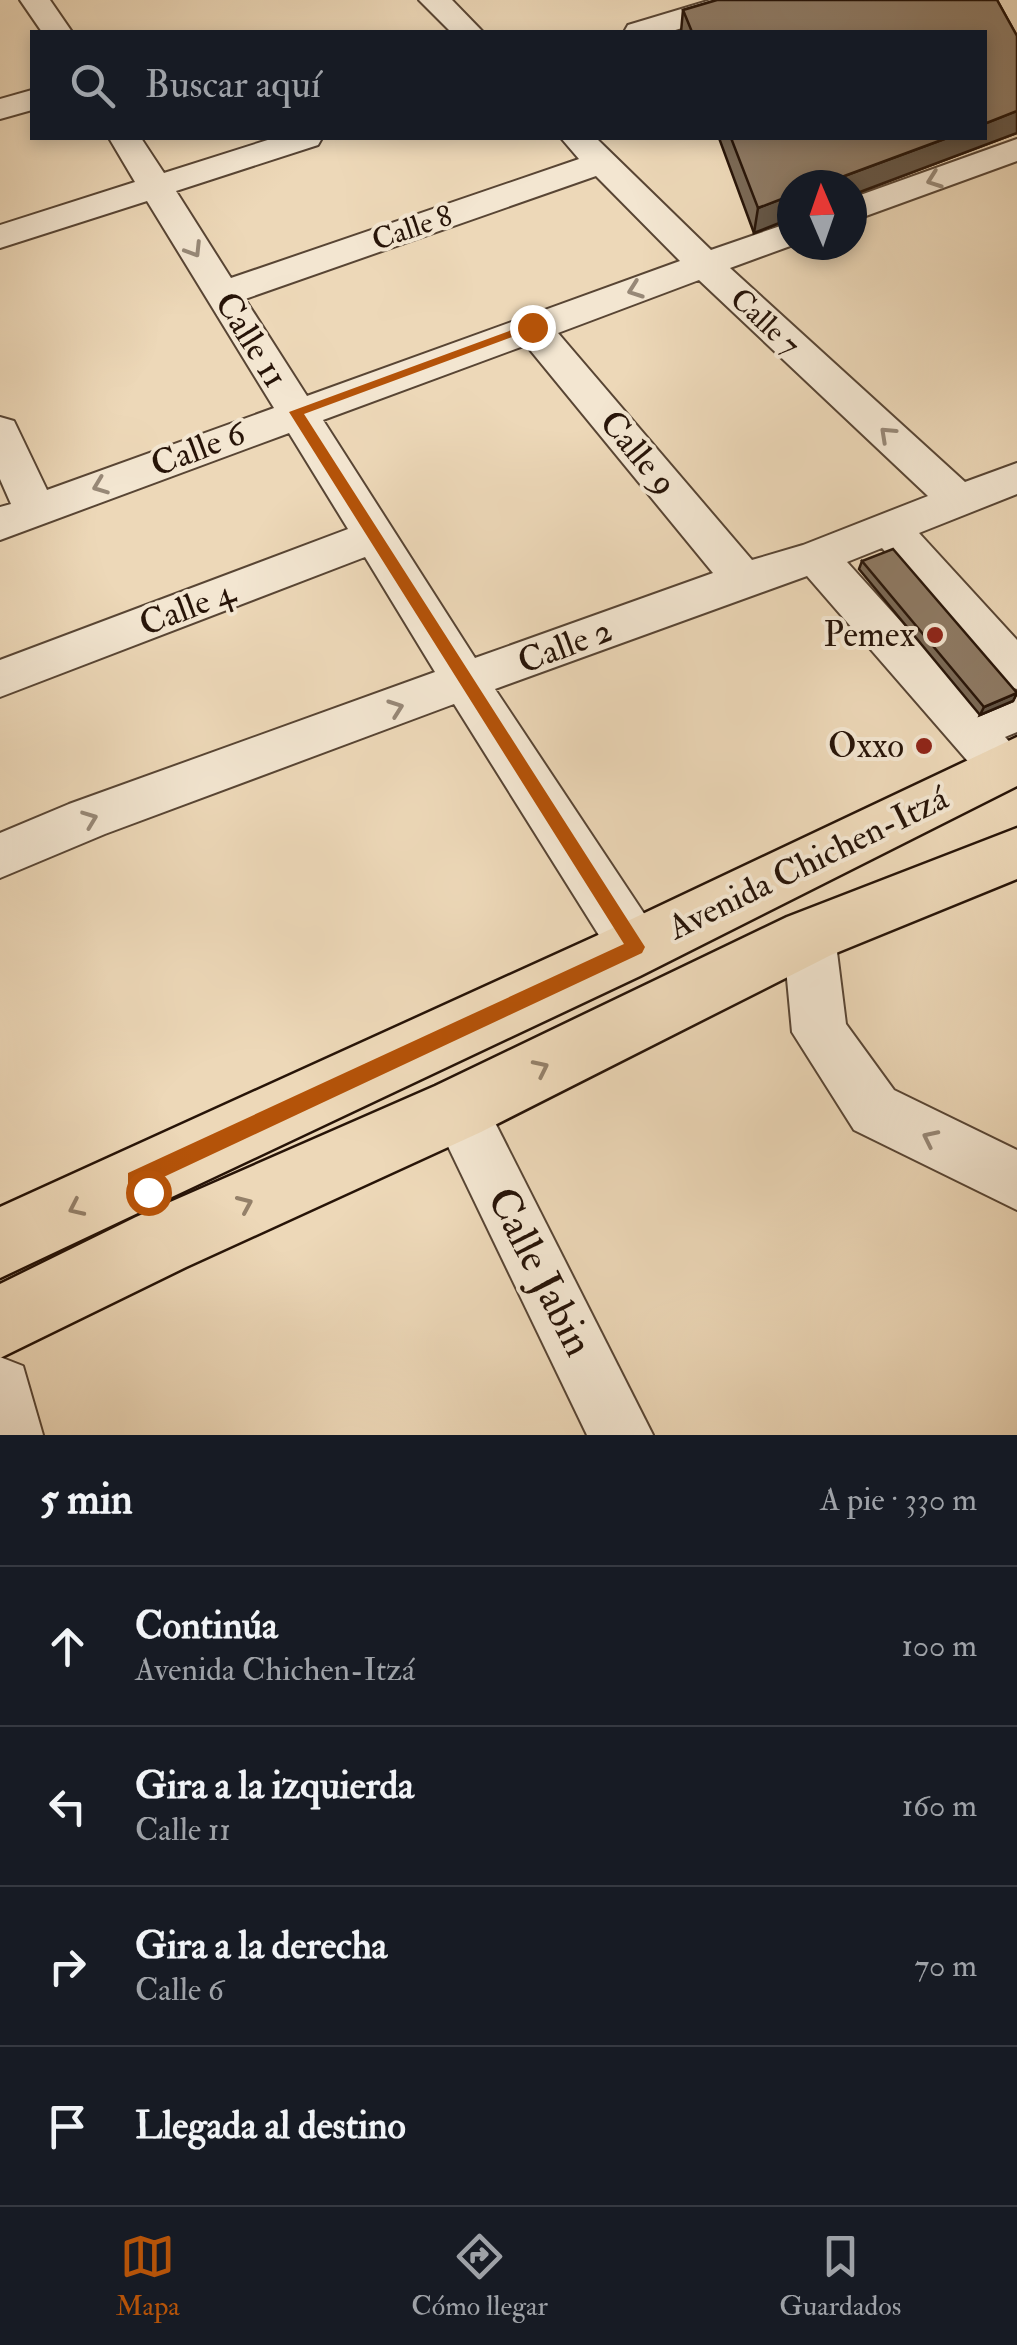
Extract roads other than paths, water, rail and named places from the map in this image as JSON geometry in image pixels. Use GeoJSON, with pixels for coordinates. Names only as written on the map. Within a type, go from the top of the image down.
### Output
{"type":"FeatureCollection","features":[{"type":"Feature","properties":{"kind":"main road","name":"Avenida Chichen-Itzá"},"geometry":{"type":"LineString","coordinates":[[0,1243],[636,947],[1002,742]]}},
{"type":"Feature","properties":{"kind":"main road","name":"Avenida Chichen-Itzá"},"geometry":{"type":"LineString","coordinates":[[0,1322],[161,1242],[458,1109],[809,936],[1017,854]]}},
{"type":"Feature","properties":{"kind":"main road"},"geometry":{"type":"LineString","coordinates":[[907,898],[1017,891]]}},
{"type":"Feature","properties":{"kind":"main road"},"geometry":{"type":"LineString","coordinates":[[135,1180],[158,1206],[161,1242]]}},
{"type":"Feature","properties":{"kind":"street"},"geometry":{"type":"LineString","coordinates":[[0,5],[19,0]]}},
{"type":"Feature","properties":{"kind":"street"},"geometry":{"type":"LineString","coordinates":[[35,0],[56,30]]}},
{"type":"Feature","properties":{"kind":"street"},"geometry":{"type":"LineString","coordinates":[[434,0],[466,30]]}},
{"type":"Feature","properties":{"kind":"street"},"geometry":{"type":"LineString","coordinates":[[637,0],[652,28],[742,0]]}},
{"type":"Feature","properties":{"kind":"street"},"geometry":{"type":"LineString","coordinates":[[0,109],[30,101]]}},
{"type":"Feature","properties":{"kind":"street","name":"Calle 11"},"geometry":{"type":"LineString","coordinates":[[125,140],[636,947]]}},
{"type":"Feature","properties":{"kind":"street"},"geometry":{"type":"LineString","coordinates":[[0,237],[300,140]]}},
{"type":"Feature","properties":{"kind":"street"},"geometry":{"type":"LineString","coordinates":[[867,204],[1017,149]]}},
{"type":"Feature","properties":{"kind":"street","name":"Calle 7"},"geometry":{"type":"LineString","coordinates":[[590,150],[704,265],[958,500]]}},
{"type":"Feature","properties":{"kind":"street","name":"Calle 8"},"geometry":{"type":"LineString","coordinates":[[222,294],[590,150]]}},
{"type":"Feature","properties":{"kind":"street","name":"Calle 6"},"geometry":{"type":"LineString","coordinates":[[18,517],[777,238]]}},
{"type":"Feature","properties":{"kind":"street","name":"Calle 9"},"geometry":{"type":"LineString","coordinates":[[532,327],[743,579]]}},
{"type":"Feature","properties":{"kind":"street"},"geometry":{"type":"LineString","coordinates":[[0,431],[18,517]]}},
{"type":"Feature","properties":{"kind":"street","name":"Calle 2"},"geometry":{"type":"LineString","coordinates":[[0,856],[87,819],[466,684],[743,579],[824,565],[896,535],[958,500],[1017,478]]}},
{"type":"Feature","properties":{"kind":"street"},"geometry":{"type":"LineString","coordinates":[[896,535],[1017,671]]}},
{"type":"Feature","properties":{"kind":"street","name":"Calle 4"},"geometry":{"type":"LineString","coordinates":[[0,679],[375,536]]}},
{"type":"Feature","properties":{"kind":"street"},"geometry":{"type":"LineString","coordinates":[[824,565],[1002,742]]}},
{"type":"Feature","properties":{"kind":"street"},"geometry":{"type":"LineString","coordinates":[[809,936],[820,1032],[874,1110],[1017,1181]]}},
{"type":"Feature","properties":{"kind":"street","name":"Calle Jabin"},"geometry":{"type":"LineString","coordinates":[[458,1109],[605,1429]]}},
{"type":"Feature","properties":{"kind":"street"},"geometry":{"type":"LineString","coordinates":[[0,1389],[11,1435]]}},
{"type":"Feature","properties":{"kind":"place","name":"Pemex"},"geometry":{"type":"Point","coordinates":[935,635]}},
{"type":"Feature","properties":{"kind":"place","name":"Oxxo"},"geometry":{"type":"Point","coordinates":[924,746]}}]}
